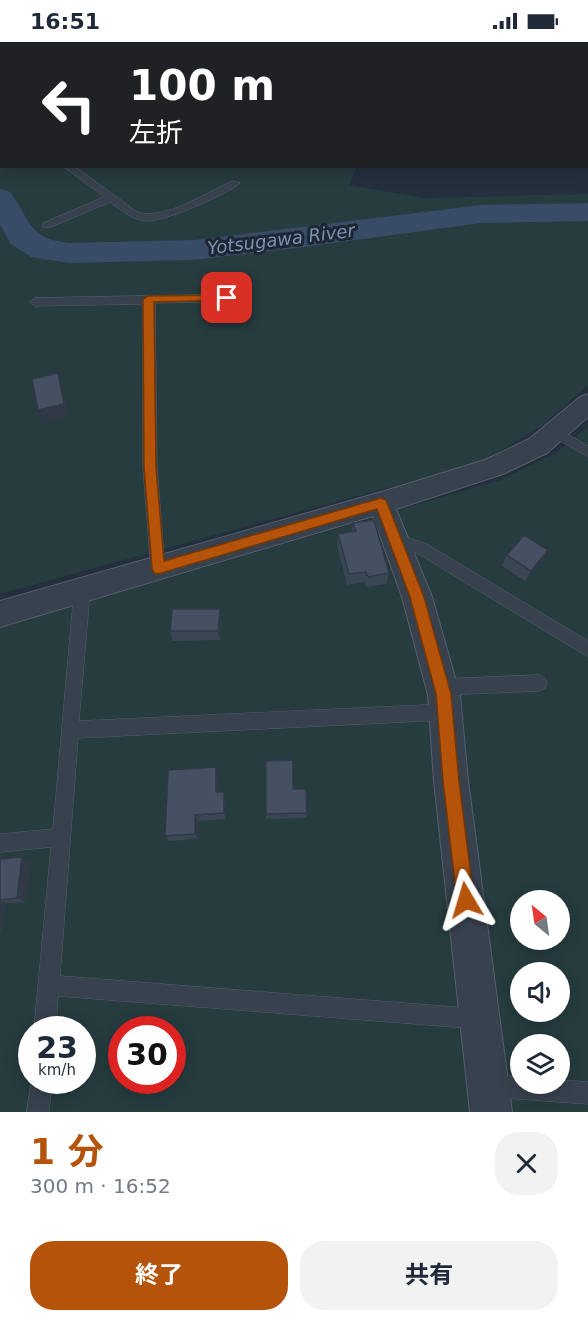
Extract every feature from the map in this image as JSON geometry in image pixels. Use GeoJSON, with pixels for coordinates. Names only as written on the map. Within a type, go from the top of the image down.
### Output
{"type":"FeatureCollection","features":[{"type":"Feature","properties":{"kind":"street"},"geometry":{"type":"LineString","coordinates":[[0,614],[381,503],[494,467],[538,446],[588,403]]}},
{"type":"Feature","properties":{"kind":"street"},"geometry":{"type":"LineString","coordinates":[[381,503],[417,597],[444,699],[451,781],[490,1099]]}},
{"type":"Feature","properties":{"kind":"lane"},"geometry":{"type":"LineString","coordinates":[[71,168],[133,214],[145,218],[162,217],[236,183]]}},
{"type":"Feature","properties":{"kind":"lane"},"geometry":{"type":"LineString","coordinates":[[47,225],[110,198]]}},
{"type":"Feature","properties":{"kind":"lane"},"geometry":{"type":"LineString","coordinates":[[35,302],[247,297]]}},
{"type":"Feature","properties":{"kind":"lane"},"geometry":{"type":"LineString","coordinates":[[148,299],[150,468],[158,568]]}},
{"type":"Feature","properties":{"kind":"lane"},"geometry":{"type":"LineString","coordinates":[[555,432],[588,452]]}},
{"type":"Feature","properties":{"kind":"lane"},"geometry":{"type":"LineString","coordinates":[[396,540],[422,548],[588,650]]}},
{"type":"Feature","properties":{"kind":"lane"},"geometry":{"type":"LineString","coordinates":[[46,1016],[82,591]]}},
{"type":"Feature","properties":{"kind":"lane"},"geometry":{"type":"LineString","coordinates":[[71,730],[444,699],[539,683]]}},
{"type":"Feature","properties":{"kind":"lane"},"geometry":{"type":"LineString","coordinates":[[0,843],[60,837]]}},
{"type":"Feature","properties":{"kind":"lane"},"geometry":{"type":"LineString","coordinates":[[49,985],[480,1019]]}},
{"type":"Feature","properties":{"kind":"lane"},"geometry":{"type":"LineString","coordinates":[[490,1099],[588,1093]]}},
{"type":"Feature","properties":{"kind":"lane"},"geometry":{"type":"LineString","coordinates":[[38,1112],[40,1094]]}},
{"type":"Feature","properties":{"kind":"green space"},"geometry":{"type":"Polygon","coordinates":[[[0,168],[356,168],[349,185],[423,198],[588,194],[588,385],[543,425],[481,462],[0,594],[0,168]]]}},
{"type":"Feature","properties":{"kind":"green space"},"geometry":{"type":"Polygon","coordinates":[[[588,426],[588,1112],[0,1112],[0,628],[500,480],[556,453],[588,426]]]}},
{"type":"Feature","properties":{"kind":"building"},"geometry":{"type":"Polygon","coordinates":[[[58,373],[64,404],[38,410],[32,379],[58,373]]]}},
{"type":"Feature","properties":{"kind":"building"},"geometry":{"type":"Polygon","coordinates":[[[374,520],[389,573],[368,577],[366,572],[349,574],[338,534],[356,531],[353,523],[374,520]]]}},
{"type":"Feature","properties":{"kind":"building"},"geometry":{"type":"Polygon","coordinates":[[[524,535],[548,550],[531,571],[507,555],[524,535]]]}},
{"type":"Feature","properties":{"kind":"building"},"geometry":{"type":"Polygon","coordinates":[[[172,609],[220,609],[218,631],[170,631],[172,609]]]}},
{"type":"Feature","properties":{"kind":"building"},"geometry":{"type":"Polygon","coordinates":[[[293,760],[293,789],[306,789],[307,813],[266,814],[266,761],[293,760]]]}},
{"type":"Feature","properties":{"kind":"building"},"geometry":{"type":"Polygon","coordinates":[[[216,767],[216,792],[224,792],[224,813],[195,815],[195,834],[165,836],[168,770],[216,767]]]}},
{"type":"Feature","properties":{"kind":"building"},"geometry":{"type":"Polygon","coordinates":[[[22,857],[17,898],[0,900],[0,859],[22,857]]]}},
{"type":"Feature","properties":{"kind":"waterway","name":"Yotsugawa River"},"geometry":{"type":"LineString","coordinates":[[0,198],[22,237],[42,250],[69,253],[194,250],[481,214],[588,212]]}},
{"type":"Feature","properties":{"kind":"route"},"geometry":{"type":"LineString","coordinates":[[227,298],[148,299],[150,468],[158,568],[381,503],[417,597],[444,694],[451,781],[466,900]]}}]}
